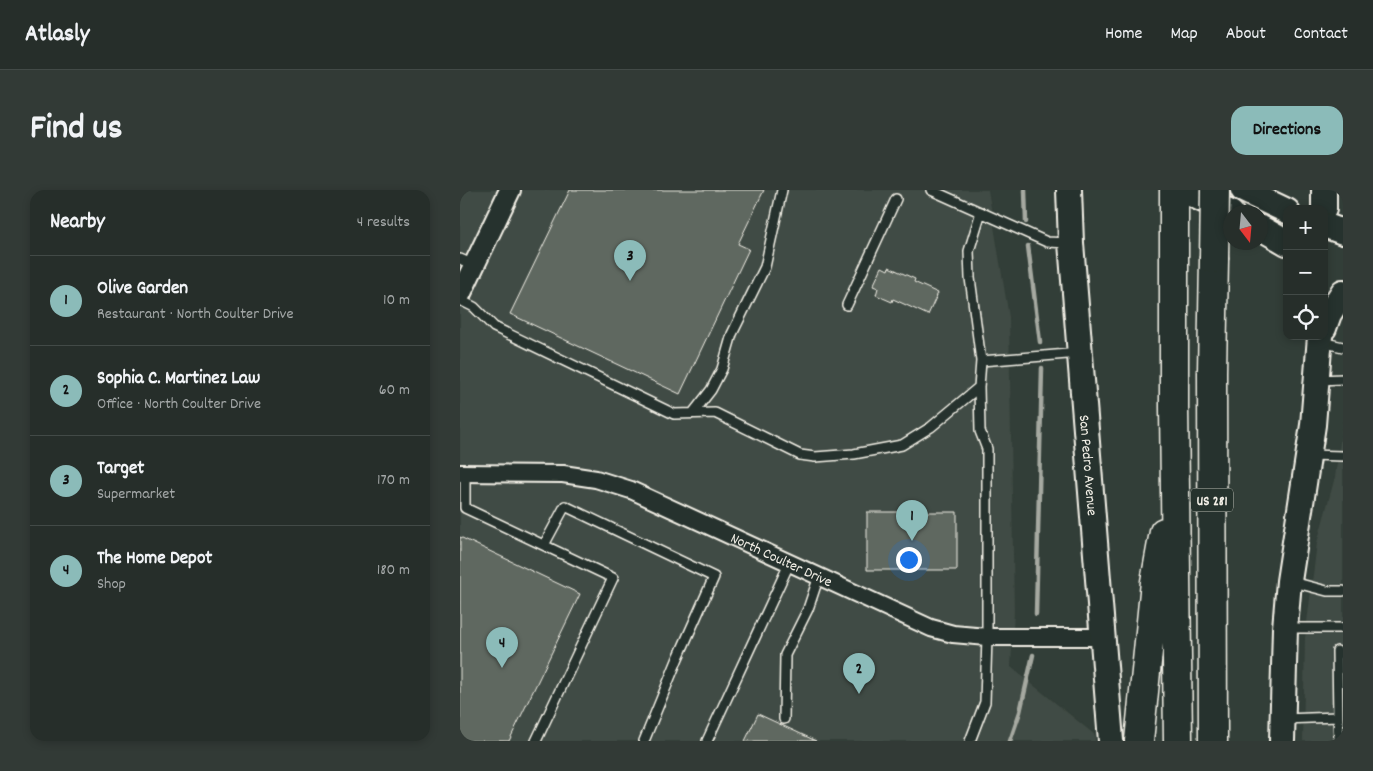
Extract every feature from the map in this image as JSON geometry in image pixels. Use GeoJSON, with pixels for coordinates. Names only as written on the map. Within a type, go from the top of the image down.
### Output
{"type":"FeatureCollection","features":[{"type":"Feature","properties":{"kind":"highway","name":"US 281"},"geometry":{"type":"LineString","coordinates":[[1174,190],[1178,741]]}},
{"type":"Feature","properties":{"kind":"highway","name":"US 281"},"geometry":{"type":"LineString","coordinates":[[1213,741],[1212,372],[1215,190]]}},
{"type":"Feature","properties":{"kind":"highway"},"geometry":{"type":"LineString","coordinates":[[1139,741],[1156,582],[1176,463]]}},
{"type":"Feature","properties":{"kind":"main road"},"geometry":{"type":"LineString","coordinates":[[1182,190],[1223,210]]}},
{"type":"Feature","properties":{"kind":"main road"},"geometry":{"type":"LineString","coordinates":[[1243,190],[1283,209]]}},
{"type":"Feature","properties":{"kind":"main road"},"geometry":{"type":"LineString","coordinates":[[1324,190],[1324,205]]}},
{"type":"Feature","properties":{"kind":"main road","name":"San Pedro Avenue"},"geometry":{"type":"LineString","coordinates":[[1071,194],[1071,243],[1111,741]]}},
{"type":"Feature","properties":{"kind":"main road"},"geometry":{"type":"LineString","coordinates":[[1328,226],[1343,232]]}},
{"type":"Feature","properties":{"kind":"main road"},"geometry":{"type":"LineString","coordinates":[[1268,232],[1283,241]]}},
{"type":"Feature","properties":{"kind":"main road"},"geometry":{"type":"LineString","coordinates":[[1282,730],[1285,628],[1289,581],[1309,455],[1323,346],[1329,314],[1343,292]]}},
{"type":"Feature","properties":{"kind":"street"},"geometry":{"type":"LineString","coordinates":[[460,295],[467,262],[510,190]]}},
{"type":"Feature","properties":{"kind":"street","name":"North Coulter Drive"},"geometry":{"type":"LineString","coordinates":[[462,473],[563,474],[596,479],[630,490],[931,628],[953,634],[987,637],[1104,637]]}},
{"type":"Feature","properties":{"kind":"lane"},"geometry":{"type":"LineString","coordinates":[[693,413],[711,390],[722,369],[732,334],[765,267],[782,190]]}},
{"type":"Feature","properties":{"kind":"lane"},"geometry":{"type":"LineString","coordinates":[[931,190],[1047,242],[1071,243]]}},
{"type":"Feature","properties":{"kind":"lane"},"geometry":{"type":"LineString","coordinates":[[847,305],[896,198]]}},
{"type":"Feature","properties":{"kind":"lane"},"geometry":{"type":"LineString","coordinates":[[970,741],[985,702],[987,637],[987,449],[980,431],[979,387],[981,361],[970,278],[969,251],[981,212]]}},
{"type":"Feature","properties":{"kind":"lane"},"geometry":{"type":"LineString","coordinates":[[460,300],[474,307],[494,327],[674,414],[715,413],[800,455],[815,457],[854,454],[902,445],[931,427],[979,387]]}},
{"type":"Feature","properties":{"kind":"lane"},"geometry":{"type":"LineString","coordinates":[[1323,346],[1343,379]]}},
{"type":"Feature","properties":{"kind":"lane"},"geometry":{"type":"LineString","coordinates":[[981,361],[1080,353]]}},
{"type":"Feature","properties":{"kind":"lane"},"geometry":{"type":"LineString","coordinates":[[1309,455],[1343,456]]}},
{"type":"Feature","properties":{"kind":"lane"},"geometry":{"type":"LineString","coordinates":[[462,473],[462,508],[613,578],[536,741]]}},
{"type":"Feature","properties":{"kind":"lane"},"geometry":{"type":"LineString","coordinates":[[544,545],[564,506],[714,577],[644,741]]}},
{"type":"Feature","properties":{"kind":"lane"},"geometry":{"type":"LineString","coordinates":[[707,741],[790,562]]}},
{"type":"Feature","properties":{"kind":"lane"},"geometry":{"type":"LineString","coordinates":[[784,720],[785,655],[808,609],[819,576]]}},
{"type":"Feature","properties":{"kind":"lane"},"geometry":{"type":"LineString","coordinates":[[1289,581],[1327,591],[1343,591]]}},
{"type":"Feature","properties":{"kind":"lane"},"geometry":{"type":"LineString","coordinates":[[1285,628],[1343,628]]}},
{"type":"Feature","properties":{"kind":"lane"},"geometry":{"type":"LineString","coordinates":[[1337,651],[1339,741]]}},
{"type":"Feature","properties":{"kind":"lane"},"geometry":{"type":"LineString","coordinates":[[1282,730],[1338,717]]}},
{"type":"Feature","properties":{"kind":"shaded area"},"geometry":{"type":"Polygon","coordinates":[[[460,190],[988,190],[1009,317],[1014,611],[1011,667],[1095,735],[1095,741],[460,741],[460,190]]]}},
{"type":"Feature","properties":{"kind":"shaded area"},"geometry":{"type":"Polygon","coordinates":[[[1343,422],[1343,741],[1303,741],[1305,638],[1317,543],[1335,477],[1343,422]]]}},
{"type":"Feature","properties":{"kind":"building"},"geometry":{"type":"Polygon","coordinates":[[[570,190],[764,190],[738,244],[749,249],[680,394],[510,314],[570,190]]]}},
{"type":"Feature","properties":{"kind":"building"},"geometry":{"type":"Polygon","coordinates":[[[882,267],[888,270],[889,267],[915,279],[914,282],[938,293],[928,315],[893,299],[892,302],[876,295],[878,288],[873,286],[882,267]]]}},
{"type":"Feature","properties":{"kind":"building"},"geometry":{"type":"Polygon","coordinates":[[[867,512],[957,512],[957,570],[867,570],[867,512]]]}},
{"type":"Feature","properties":{"kind":"building"},"geometry":{"type":"Polygon","coordinates":[[[460,537],[580,594],[509,741],[460,741],[460,537]]]}},
{"type":"Feature","properties":{"kind":"building"},"geometry":{"type":"Polygon","coordinates":[[[758,714],[816,741],[745,741],[758,714]]]}},
{"type":"Feature","properties":{"kind":"waterway"},"geometry":{"type":"LineString","coordinates":[[1025,190],[1026,222]]}},
{"type":"Feature","properties":{"kind":"waterway"},"geometry":{"type":"LineString","coordinates":[[1028,246],[1040,342]]}},
{"type":"Feature","properties":{"kind":"waterway"},"geometry":{"type":"LineString","coordinates":[[1036,614],[1042,368]]}},
{"type":"Feature","properties":{"kind":"waterway"},"geometry":{"type":"LineString","coordinates":[[1010,741],[1020,712],[1033,655]]}},
{"type":"Feature","properties":{"kind":"place","name":"Target"},"geometry":{"type":"Point","coordinates":[630,281]}},
{"type":"Feature","properties":{"kind":"place","name":"Olive Garden"},"geometry":{"type":"Point","coordinates":[912,541]}},
{"type":"Feature","properties":{"kind":"place","name":"The Home Depot"},"geometry":{"type":"Point","coordinates":[502,668]}},
{"type":"Feature","properties":{"kind":"place","name":"Sophia C. Martinez Law"},"geometry":{"type":"Point","coordinates":[859,694]}}]}
